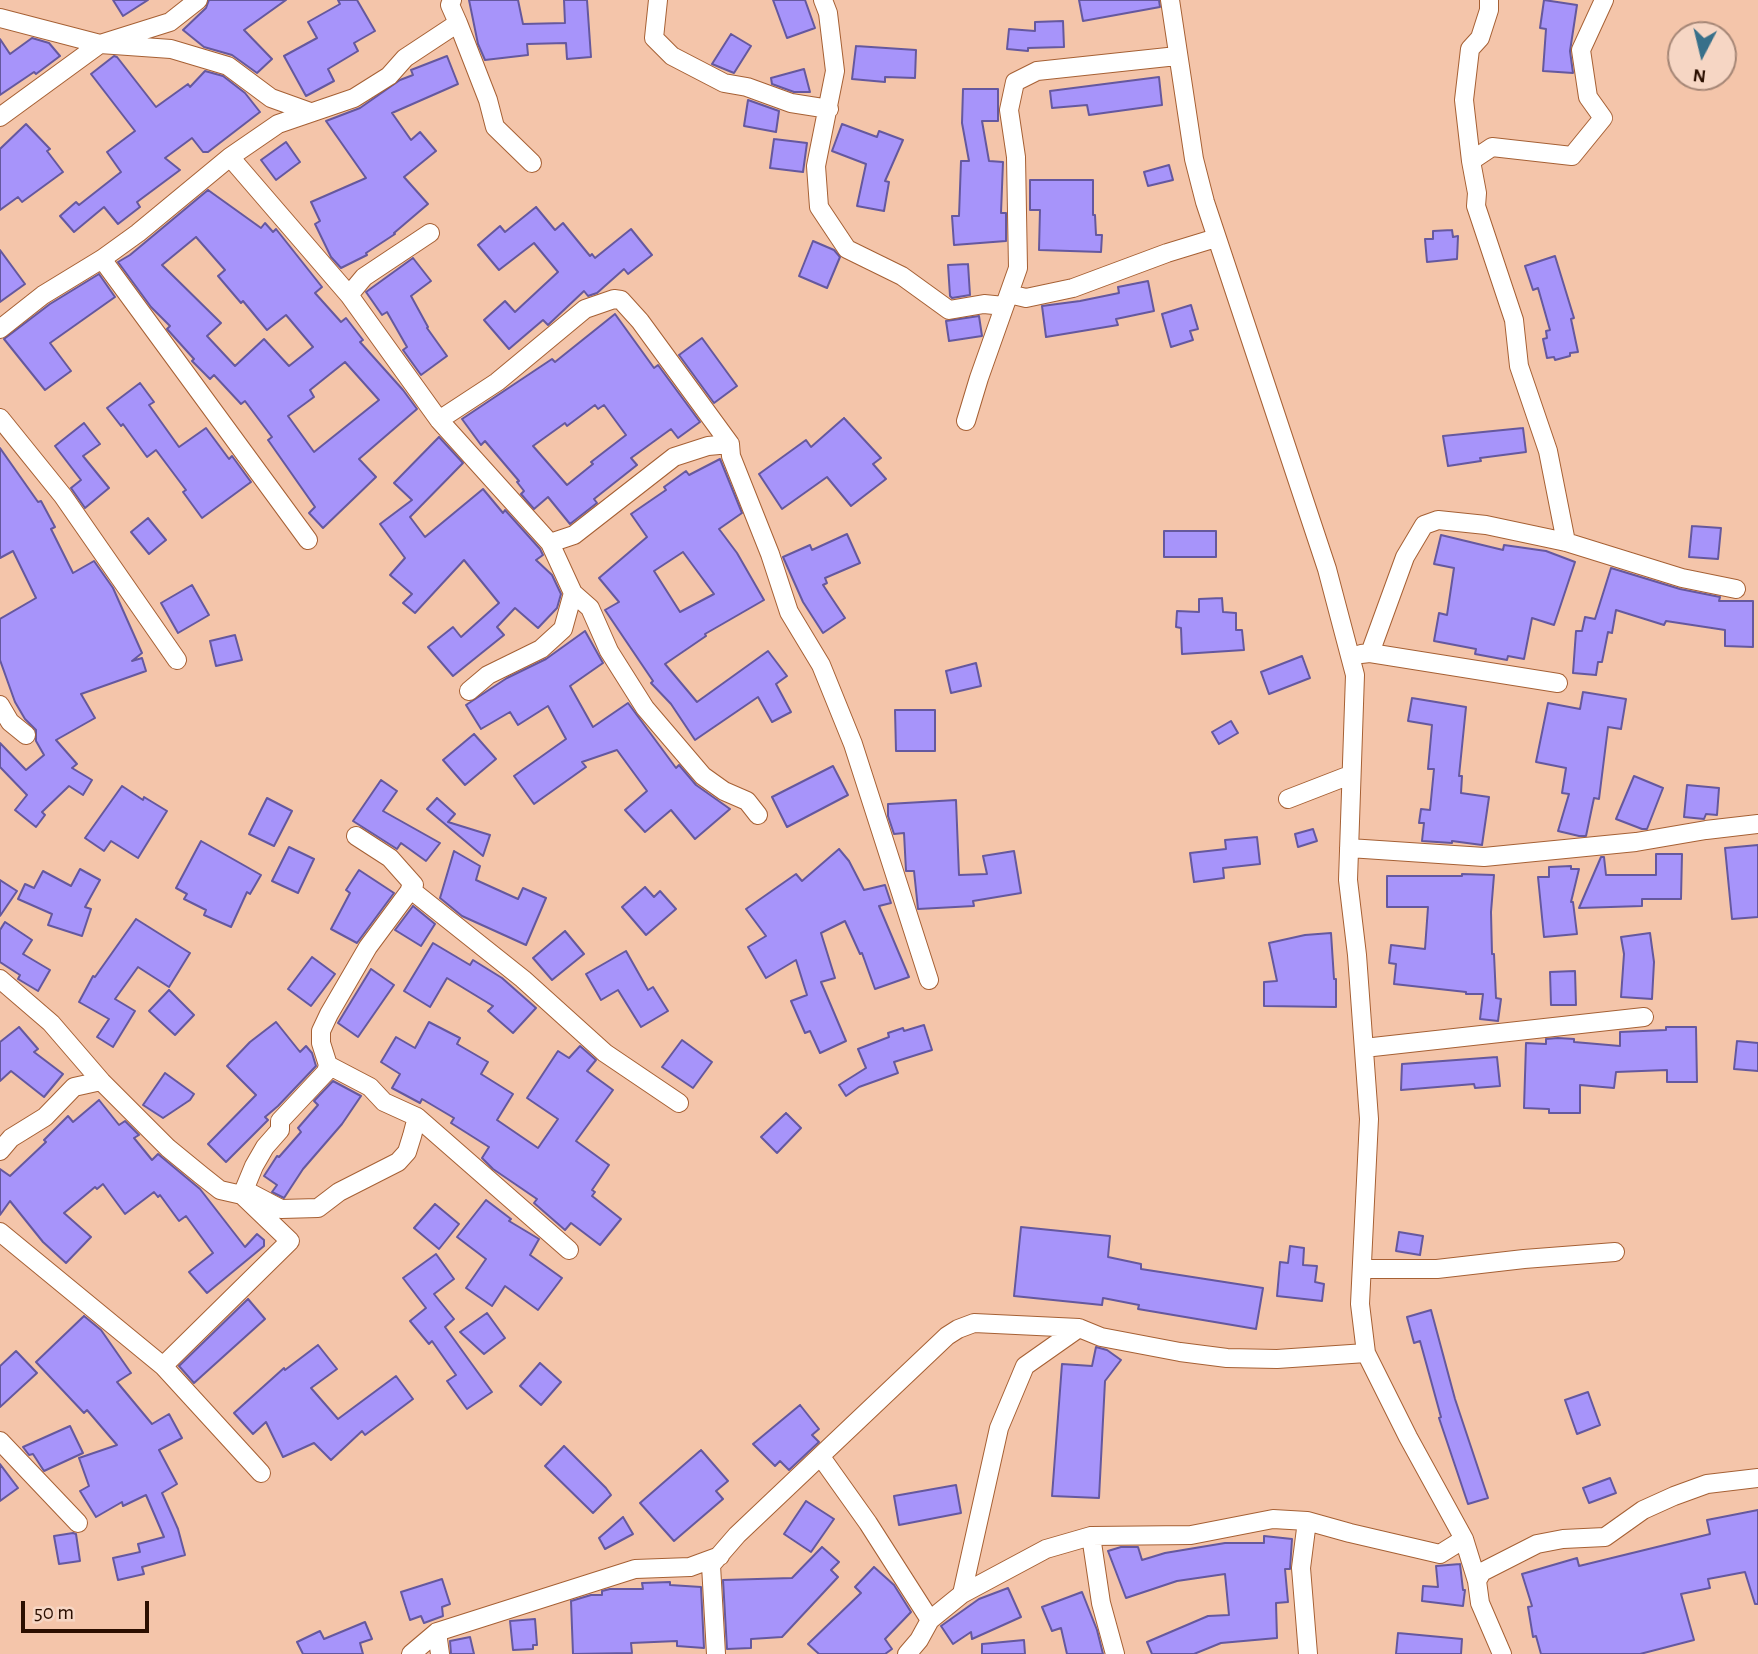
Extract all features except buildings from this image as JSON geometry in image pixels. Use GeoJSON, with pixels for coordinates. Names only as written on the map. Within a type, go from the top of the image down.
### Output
{"type":"FeatureCollection","features":[{"type":"Feature","properties":{"kind":"street"},"geometry":{"type":"LineString","coordinates":[[0,117],[100,44],[170,22],[198,0]]}},
{"type":"Feature","properties":{"kind":"street"},"geometry":{"type":"LineString","coordinates":[[452,0],[450,5],[488,100],[495,127],[532,163]]}},
{"type":"Feature","properties":{"kind":"street"},"geometry":{"type":"LineString","coordinates":[[659,0],[654,38],[672,56],[724,83],[747,87],[791,103],[828,109]]}},
{"type":"Feature","properties":{"kind":"street"},"geometry":{"type":"LineString","coordinates":[[823,0],[828,13],[835,71],[816,166],[819,207],[847,249],[902,276],[949,310],[1026,299],[1073,288],[1216,238]]}},
{"type":"Feature","properties":{"kind":"street"},"geometry":{"type":"LineString","coordinates":[[1170,0],[1194,159],[1216,238],[1327,569],[1355,675],[1348,880],[1357,955],[1369,1119],[1360,1304],[1366,1353],[1464,1539],[1472,1560],[1480,1603],[1502,1654]]}},
{"type":"Feature","properties":{"kind":"street"},"geometry":{"type":"LineString","coordinates":[[1489,0],[1489,10],[1480,38],[1470,49],[1464,100],[1477,192],[1476,206],[1514,320],[1519,366],[1548,451],[1566,542]]}},
{"type":"Feature","properties":{"kind":"street"},"geometry":{"type":"LineString","coordinates":[[1471,161],[1492,146],[1572,156],[1603,118],[1588,97],[1581,50],[1604,0]]}},
{"type":"Feature","properties":{"kind":"street"},"geometry":{"type":"LineString","coordinates":[[0,18],[100,44],[171,49],[228,66],[271,98],[310,112]]}},
{"type":"Feature","properties":{"kind":"street"},"geometry":{"type":"LineString","coordinates":[[0,329],[43,295],[138,233],[230,157],[278,124],[354,98],[389,76],[405,58],[458,23]]}},
{"type":"Feature","properties":{"kind":"street"},"geometry":{"type":"LineString","coordinates":[[966,421],[1018,268],[1016,157],[1009,110],[1015,82],[1037,71],[1178,56]]}},
{"type":"Feature","properties":{"kind":"street"},"geometry":{"type":"LineString","coordinates":[[271,98],[278,124]]}},
{"type":"Feature","properties":{"kind":"street"},"geometry":{"type":"LineString","coordinates":[[230,157],[349,295],[439,420],[550,543],[573,593],[590,608],[609,650],[645,708],[703,776],[724,791],[747,801],[758,815]]}},
{"type":"Feature","properties":{"kind":"street"},"geometry":{"type":"LineString","coordinates":[[349,295],[364,276],[430,233]]}},
{"type":"Feature","properties":{"kind":"street"},"geometry":{"type":"LineString","coordinates":[[102,259],[308,540]]}},
{"type":"Feature","properties":{"kind":"street"},"geometry":{"type":"LineString","coordinates":[[439,420],[497,382],[585,309],[614,299],[621,300],[640,321],[730,444],[731,457],[778,576],[789,612],[821,665],[853,744],[929,980]]}},
{"type":"Feature","properties":{"kind":"street"},"geometry":{"type":"LineString","coordinates":[[0,418],[63,496],[177,660]]}},
{"type":"Feature","properties":{"kind":"street"},"geometry":{"type":"LineString","coordinates":[[550,543],[575,536],[674,457],[708,446],[730,444]]}},
{"type":"Feature","properties":{"kind":"street"},"geometry":{"type":"LineString","coordinates":[[1370,653],[1405,558],[1424,525],[1438,520],[1486,525],[1566,542],[1682,578],[1737,589]]}},
{"type":"Feature","properties":{"kind":"street"},"geometry":{"type":"LineString","coordinates":[[563,629],[573,593]]}},
{"type":"Feature","properties":{"kind":"street"},"geometry":{"type":"LineString","coordinates":[[469,691],[488,675],[541,649],[590,608]]}},
{"type":"Feature","properties":{"kind":"street"},"geometry":{"type":"LineString","coordinates":[[1350,654],[1370,653],[1558,683]]}},
{"type":"Feature","properties":{"kind":"street"},"geometry":{"type":"LineString","coordinates":[[0,705],[10,722],[26,735]]}},
{"type":"Feature","properties":{"kind":"street"},"geometry":{"type":"LineString","coordinates":[[1288,799],[1350,775]]}},
{"type":"Feature","properties":{"kind":"street"},"geometry":{"type":"LineString","coordinates":[[1349,848],[1484,857],[1636,842],[1758,824]]}},
{"type":"Feature","properties":{"kind":"street"},"geometry":{"type":"LineString","coordinates":[[243,1192],[259,1157],[280,1130],[280,1121],[326,1072],[328,1065],[321,1043],[321,1031],[368,947],[415,885],[390,858],[356,836]]}},
{"type":"Feature","properties":{"kind":"street"},"geometry":{"type":"LineString","coordinates":[[410,889],[523,979],[605,1053],[679,1103]]}},
{"type":"Feature","properties":{"kind":"street"},"geometry":{"type":"LineString","coordinates":[[0,979],[51,1023],[101,1081],[167,1148],[220,1190],[243,1192],[281,1209],[318,1208],[339,1192],[398,1163],[407,1152],[417,1117]]}},
{"type":"Feature","properties":{"kind":"street"},"geometry":{"type":"LineString","coordinates":[[1364,1048],[1644,1017]]}},
{"type":"Feature","properties":{"kind":"street"},"geometry":{"type":"LineString","coordinates":[[328,1065],[370,1087],[384,1102],[417,1117],[569,1250]]}},
{"type":"Feature","properties":{"kind":"street"},"geometry":{"type":"LineString","coordinates":[[0,1151],[12,1138],[45,1117],[74,1087],[101,1081]]}},
{"type":"Feature","properties":{"kind":"street"},"geometry":{"type":"LineString","coordinates":[[163,1366],[290,1241],[243,1192]]}},
{"type":"Feature","properties":{"kind":"street"},"geometry":{"type":"LineString","coordinates":[[0,1231],[163,1366],[261,1472]]}},
{"type":"Feature","properties":{"kind":"street"},"geometry":{"type":"LineString","coordinates":[[1362,1269],[1437,1269],[1615,1252]]}},
{"type":"Feature","properties":{"kind":"street"},"geometry":{"type":"LineString","coordinates":[[716,1654],[711,1565],[737,1535],[947,1336],[958,1329],[974,1323],[1079,1328],[1101,1337],[1227,1358],[1277,1359],[1366,1353]]}},
{"type":"Feature","properties":{"kind":"street"},"geometry":{"type":"LineString","coordinates":[[962,1594],[999,1428],[1025,1366],[1079,1328]]}},
{"type":"Feature","properties":{"kind":"street"},"geometry":{"type":"LineString","coordinates":[[0,1441],[78,1523]]}},
{"type":"Feature","properties":{"kind":"street"},"geometry":{"type":"LineString","coordinates":[[821,1457],[868,1523],[930,1620]]}},
{"type":"Feature","properties":{"kind":"street"},"geometry":{"type":"LineString","coordinates":[[1477,1581],[1482,1572],[1537,1544],[1563,1539],[1605,1537],[1643,1510],[1674,1496],[1707,1484],[1758,1478]]}},
{"type":"Feature","properties":{"kind":"street"},"geometry":{"type":"LineString","coordinates":[[907,1654],[923,1647],[930,1620],[962,1594],[1046,1549],[1091,1536],[1191,1535],[1273,1519],[1307,1521],[1472,1560]]}},
{"type":"Feature","properties":{"kind":"street"},"geometry":{"type":"LineString","coordinates":[[1307,1521],[1301,1568],[1308,1654]]}},
{"type":"Feature","properties":{"kind":"street"},"geometry":{"type":"LineString","coordinates":[[1091,1536],[1101,1604],[1115,1654]]}},
{"type":"Feature","properties":{"kind":"street"},"geometry":{"type":"LineString","coordinates":[[1440,1553],[1464,1539]]}},
{"type":"Feature","properties":{"kind":"street"},"geometry":{"type":"LineString","coordinates":[[411,1654],[437,1632],[635,1569],[690,1567],[720,1556]]}},
{"type":"Feature","properties":{"kind":"street"},"geometry":{"type":"LineString","coordinates":[[437,1632],[440,1654]]}}]}
